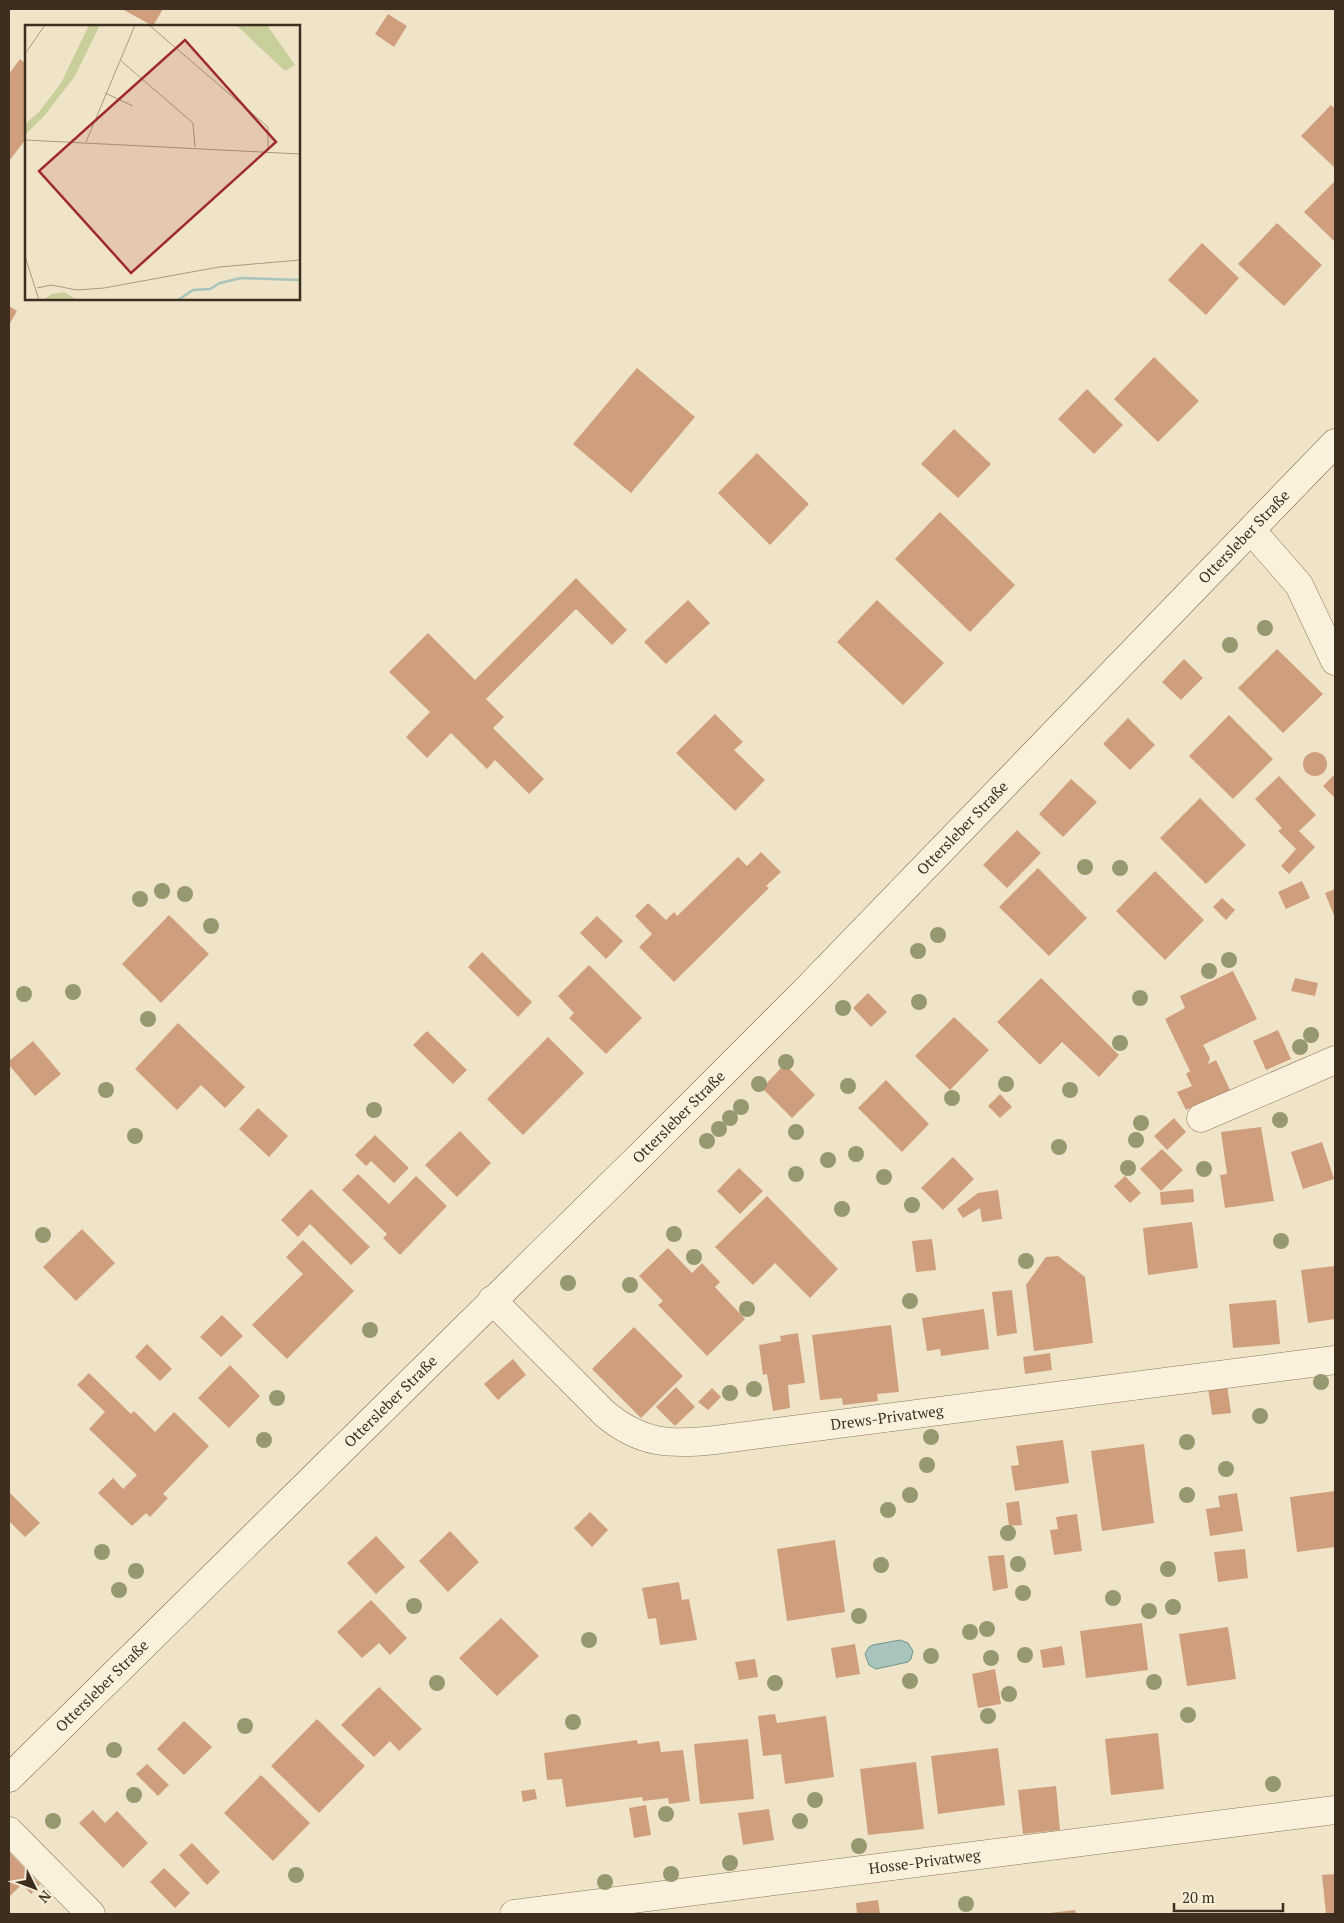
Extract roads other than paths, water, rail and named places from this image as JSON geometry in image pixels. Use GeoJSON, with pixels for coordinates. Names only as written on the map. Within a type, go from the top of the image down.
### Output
{"type":"FeatureCollection","features":[{"type":"Feature","properties":{"kind":"street","name":"Ottersleber Straße"},"geometry":{"type":"LineString","coordinates":[[9,1778],[808,988],[1252,531],[1335,443]]}},
{"type":"Feature","properties":{"kind":"street"},"geometry":{"type":"LineString","coordinates":[[1252,531],[1299,585],[1335,662]]}},
{"type":"Feature","properties":{"kind":"street"},"geometry":{"type":"LineString","coordinates":[[1201,1118],[1335,1060]]}},
{"type":"Feature","properties":{"kind":"street","name":"Drews-Privatweg"},"geometry":{"type":"LineString","coordinates":[[492,1300],[591,1402],[611,1419],[638,1436],[664,1441],[698,1441],[724,1438],[1335,1360]]}},
{"type":"Feature","properties":{"kind":"street","name":"Hosse-Privatweg"},"geometry":{"type":"LineString","coordinates":[[514,1914],[1335,1810]]}},
{"type":"Feature","properties":{"kind":"street"},"geometry":{"type":"LineString","coordinates":[[9,1831],[91,1914]]}},
{"type":"Feature","properties":{"kind":"water"},"geometry":{"type":"Polygon","coordinates":[[[900,1640],[908,1643],[913,1651],[908,1662],[876,1669],[869,1665],[865,1654],[869,1647],[900,1640]]]}}]}
